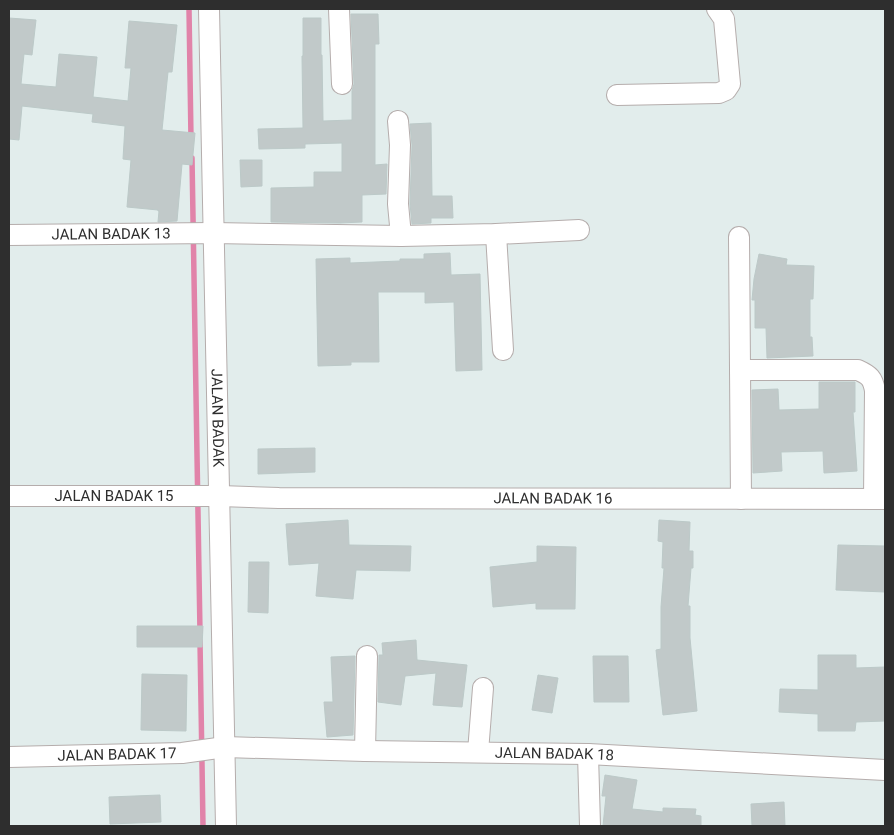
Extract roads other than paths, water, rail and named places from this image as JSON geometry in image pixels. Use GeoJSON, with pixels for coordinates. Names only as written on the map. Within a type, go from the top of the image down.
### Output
{"type":"FeatureCollection","features":[{"type":"Feature","properties":{"kind":"street","name":"JALAN BADAK"},"geometry":{"type":"LineString","coordinates":[[209,9],[226,826]]}},
{"type":"Feature","properties":{"kind":"street"},"geometry":{"type":"LineString","coordinates":[[339,9],[342,84]]}},
{"type":"Feature","properties":{"kind":"street"},"geometry":{"type":"LineString","coordinates":[[617,95],[719,93],[726,90],[730,84],[724,18],[717,9]]}},
{"type":"Feature","properties":{"kind":"street"},"geometry":{"type":"LineString","coordinates":[[398,121],[400,145],[398,204],[401,236]]}},
{"type":"Feature","properties":{"kind":"street","name":"JALAN BADAK 13"},"geometry":{"type":"LineString","coordinates":[[9,235],[213,233],[401,236],[579,230]]}},
{"type":"Feature","properties":{"kind":"street"},"geometry":{"type":"LineString","coordinates":[[496,234],[502,350]]}},
{"type":"Feature","properties":{"kind":"street"},"geometry":{"type":"LineString","coordinates":[[739,237],[741,499]]}},
{"type":"Feature","properties":{"kind":"street"},"geometry":{"type":"LineString","coordinates":[[740,370],[858,370],[867,374],[874,383],[875,391],[880,499]]}},
{"type":"Feature","properties":{"kind":"street","name":"JALAN BADAK 15"},"geometry":{"type":"LineString","coordinates":[[9,496],[220,496]]}},
{"type":"Feature","properties":{"kind":"street","name":"JALAN BADAK 16"},"geometry":{"type":"LineString","coordinates":[[220,496],[279,498],[880,499]]}},
{"type":"Feature","properties":{"kind":"street"},"geometry":{"type":"LineString","coordinates":[[365,751],[366,656]]}},
{"type":"Feature","properties":{"kind":"street"},"geometry":{"type":"LineString","coordinates":[[478,752],[483,688]]}},
{"type":"Feature","properties":{"kind":"street","name":"JALAN BADAK 18"},"geometry":{"type":"LineString","coordinates":[[224,747],[588,754],[885,770]]}},
{"type":"Feature","properties":{"kind":"street","name":"JALAN BADAK 17"},"geometry":{"type":"LineString","coordinates":[[9,757],[182,753],[224,747]]}},
{"type":"Feature","properties":{"kind":"street"},"geometry":{"type":"LineString","coordinates":[[588,754],[590,826]]}},
{"type":"Feature","properties":{"kind":"waterway"},"geometry":{"type":"LineString","coordinates":[[189,9],[191,139]]}},
{"type":"Feature","properties":{"kind":"waterway"},"geometry":{"type":"LineString","coordinates":[[192,158],[200,632]]}},
{"type":"Feature","properties":{"kind":"waterway"},"geometry":{"type":"LineString","coordinates":[[200,641],[203,826]]}}]}
